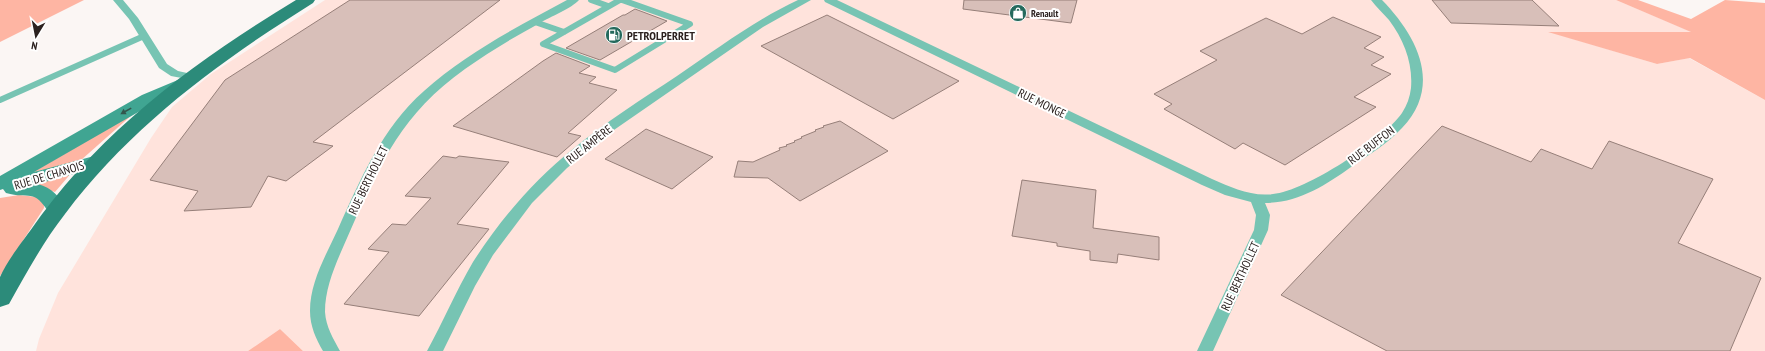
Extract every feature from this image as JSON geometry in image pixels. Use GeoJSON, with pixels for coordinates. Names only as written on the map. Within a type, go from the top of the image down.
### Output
{"type":"FeatureCollection","features":[{"type":"Feature","properties":{"kind":"main road"},"geometry":{"type":"LineString","coordinates":[[0,298],[57,209],[98,161],[133,127],[194,75],[264,26],[307,0]]}},
{"type":"Feature","properties":{"kind":"street"},"geometry":{"type":"LineString","coordinates":[[118,0],[133,18],[166,69],[175,74],[194,75]]}},
{"type":"Feature","properties":{"kind":"street","name":"RUE BERTHOLLET"},"geometry":{"type":"LineString","coordinates":[[332,351],[320,331],[318,314],[319,298],[324,278],[364,185],[389,140],[425,95],[444,79],[477,56],[574,0]]}},
{"type":"Feature","properties":{"kind":"street","name":"RUE AMPÈRE"},"geometry":{"type":"LineString","coordinates":[[435,351],[456,308],[483,260],[520,211],[562,165],[620,120],[722,50],[771,18],[806,0]]}},
{"type":"Feature","properties":{"kind":"street","name":"RUE MONGE"},"geometry":{"type":"LineString","coordinates":[[829,0],[1207,182],[1233,193],[1257,198]]}},
{"type":"Feature","properties":{"kind":"street","name":"RUE BUFFON"},"geometry":{"type":"LineString","coordinates":[[1257,198],[1271,199],[1297,194],[1313,186],[1387,136],[1399,124],[1411,108],[1417,90],[1418,72],[1414,53],[1407,38],[1398,25],[1376,0]]}},
{"type":"Feature","properties":{"kind":"street"},"geometry":{"type":"LineString","coordinates":[[0,184],[148,99],[194,75]]}},
{"type":"Feature","properties":{"kind":"street","name":"RUE DE CHANOIS"},"geometry":{"type":"LineString","coordinates":[[0,192],[39,177],[98,161]]}},
{"type":"Feature","properties":{"kind":"street","name":"RUE DE CHANOIS"},"geometry":{"type":"LineString","coordinates":[[0,192],[21,188],[34,189],[52,200],[57,209]]}},
{"type":"Feature","properties":{"kind":"street","name":"RUE BERTHOLLET"},"geometry":{"type":"LineString","coordinates":[[1205,351],[1261,230],[1263,215],[1257,198]]}},
{"type":"Feature","properties":{"kind":"lane"},"geometry":{"type":"LineString","coordinates":[[590,0],[608,6]]}},
{"type":"Feature","properties":{"kind":"lane"},"geometry":{"type":"LineString","coordinates":[[621,0],[690,24],[615,70],[543,44],[608,6],[621,0]]}},
{"type":"Feature","properties":{"kind":"lane"},"geometry":{"type":"LineString","coordinates":[[535,22],[564,32]]}},
{"type":"Feature","properties":{"kind":"lane"},"geometry":{"type":"LineString","coordinates":[[0,100],[114,48],[144,36]]}},
{"type":"Feature","properties":{"kind":"shaded area"},"geometry":{"type":"Polygon","coordinates":[[[0,0],[84,0],[0,42],[0,0]]]}},
{"type":"Feature","properties":{"kind":"shaded area"},"geometry":{"type":"Polygon","coordinates":[[[325,0],[1616,0],[1692,32],[1550,32],[1657,64],[1689,58],[1765,100],[1765,351],[303,351],[280,329],[248,351],[36,351],[39,339],[58,293],[151,138],[172,107],[211,74],[325,0]]]}},
{"type":"Feature","properties":{"kind":"shaded area"},"geometry":{"type":"Polygon","coordinates":[[[1616,0],[1638,0],[1691,19],[1725,0],[1765,3],[1765,100],[1690,58],[1657,64],[1548,32],[1691,32],[1616,0]]]}},
{"type":"Feature","properties":{"kind":"shaded area"},"geometry":{"type":"Polygon","coordinates":[[[133,114],[80,161],[28,175],[133,114]]]}},
{"type":"Feature","properties":{"kind":"shaded area"},"geometry":{"type":"Polygon","coordinates":[[[73,171],[55,192],[32,185],[73,171]]]}},
{"type":"Feature","properties":{"kind":"shaded area"},"geometry":{"type":"Polygon","coordinates":[[[19,195],[37,197],[44,203],[44,208],[0,276],[0,198],[19,195]]]}},
{"type":"Feature","properties":{"kind":"shaded area"},"geometry":{"type":"Polygon","coordinates":[[[280,329],[303,351],[248,351],[280,329]]]}},
{"type":"Feature","properties":{"kind":"building"},"geometry":{"type":"Polygon","coordinates":[[[350,0],[500,0],[313,142],[333,146],[286,181],[268,176],[251,207],[184,211],[198,191],[150,180],[225,80],[350,0]]]}},
{"type":"Feature","properties":{"kind":"building","name":"Renault"},"geometry":{"type":"Polygon","coordinates":[[[964,0],[1077,0],[1071,23],[963,9],[964,0]]]}},
{"type":"Feature","properties":{"kind":"building"},"geometry":{"type":"Polygon","coordinates":[[[1432,0],[1532,0],[1559,26],[1451,23],[1432,0]]]}},
{"type":"Feature","properties":{"kind":"building"},"geometry":{"type":"Polygon","coordinates":[[[635,9],[667,21],[600,60],[566,48],[623,15],[635,9]]]}},
{"type":"Feature","properties":{"kind":"building"},"geometry":{"type":"Polygon","coordinates":[[[827,15],[959,81],[893,119],[761,46],[827,15]]]}},
{"type":"Feature","properties":{"kind":"building"},"geometry":{"type":"Polygon","coordinates":[[[1333,17],[1381,37],[1364,48],[1384,57],[1371,65],[1391,74],[1354,97],[1376,107],[1285,165],[1243,143],[1235,149],[1164,109],[1172,104],[1154,94],[1217,60],[1200,51],[1266,18],[1302,34],[1333,17]]]}},
{"type":"Feature","properties":{"kind":"building"},"geometry":{"type":"Polygon","coordinates":[[[556,53],[590,66],[579,73],[596,77],[589,83],[617,90],[568,133],[581,136],[557,157],[453,126],[543,61],[556,53]]]}},
{"type":"Feature","properties":{"kind":"building"},"geometry":{"type":"Polygon","coordinates":[[[840,121],[888,151],[800,201],[768,178],[734,177],[738,161],[753,162],[780,150],[779,148],[795,142],[794,141],[802,138],[801,137],[824,127],[823,126],[840,121]]]}},
{"type":"Feature","properties":{"kind":"building"},"geometry":{"type":"Polygon","coordinates":[[[1442,126],[1531,162],[1541,149],[1592,169],[1609,141],[1713,179],[1678,243],[1761,278],[1730,351],[1387,351],[1281,295],[1442,126]]]}},
{"type":"Feature","properties":{"kind":"building"},"geometry":{"type":"Polygon","coordinates":[[[646,129],[713,157],[672,189],[605,159],[646,129]]]}},
{"type":"Feature","properties":{"kind":"building"},"geometry":{"type":"Polygon","coordinates":[[[443,156],[456,158],[459,156],[509,162],[457,224],[489,229],[419,316],[344,304],[389,252],[368,249],[392,224],[406,225],[431,198],[405,196],[443,156]]]}},
{"type":"Feature","properties":{"kind":"building"},"geometry":{"type":"Polygon","coordinates":[[[1022,180],[1096,190],[1093,228],[1159,237],[1159,260],[1118,254],[1117,263],[1090,260],[1090,251],[1057,246],[1057,243],[1012,236],[1022,180]]]}},
{"type":"Feature","properties":{"kind":"place","name":"Renault"},"geometry":{"type":"Point","coordinates":[1018,13]}},
{"type":"Feature","properties":{"kind":"place","name":"PETROLPERRET"},"geometry":{"type":"Point","coordinates":[614,35]}}]}
